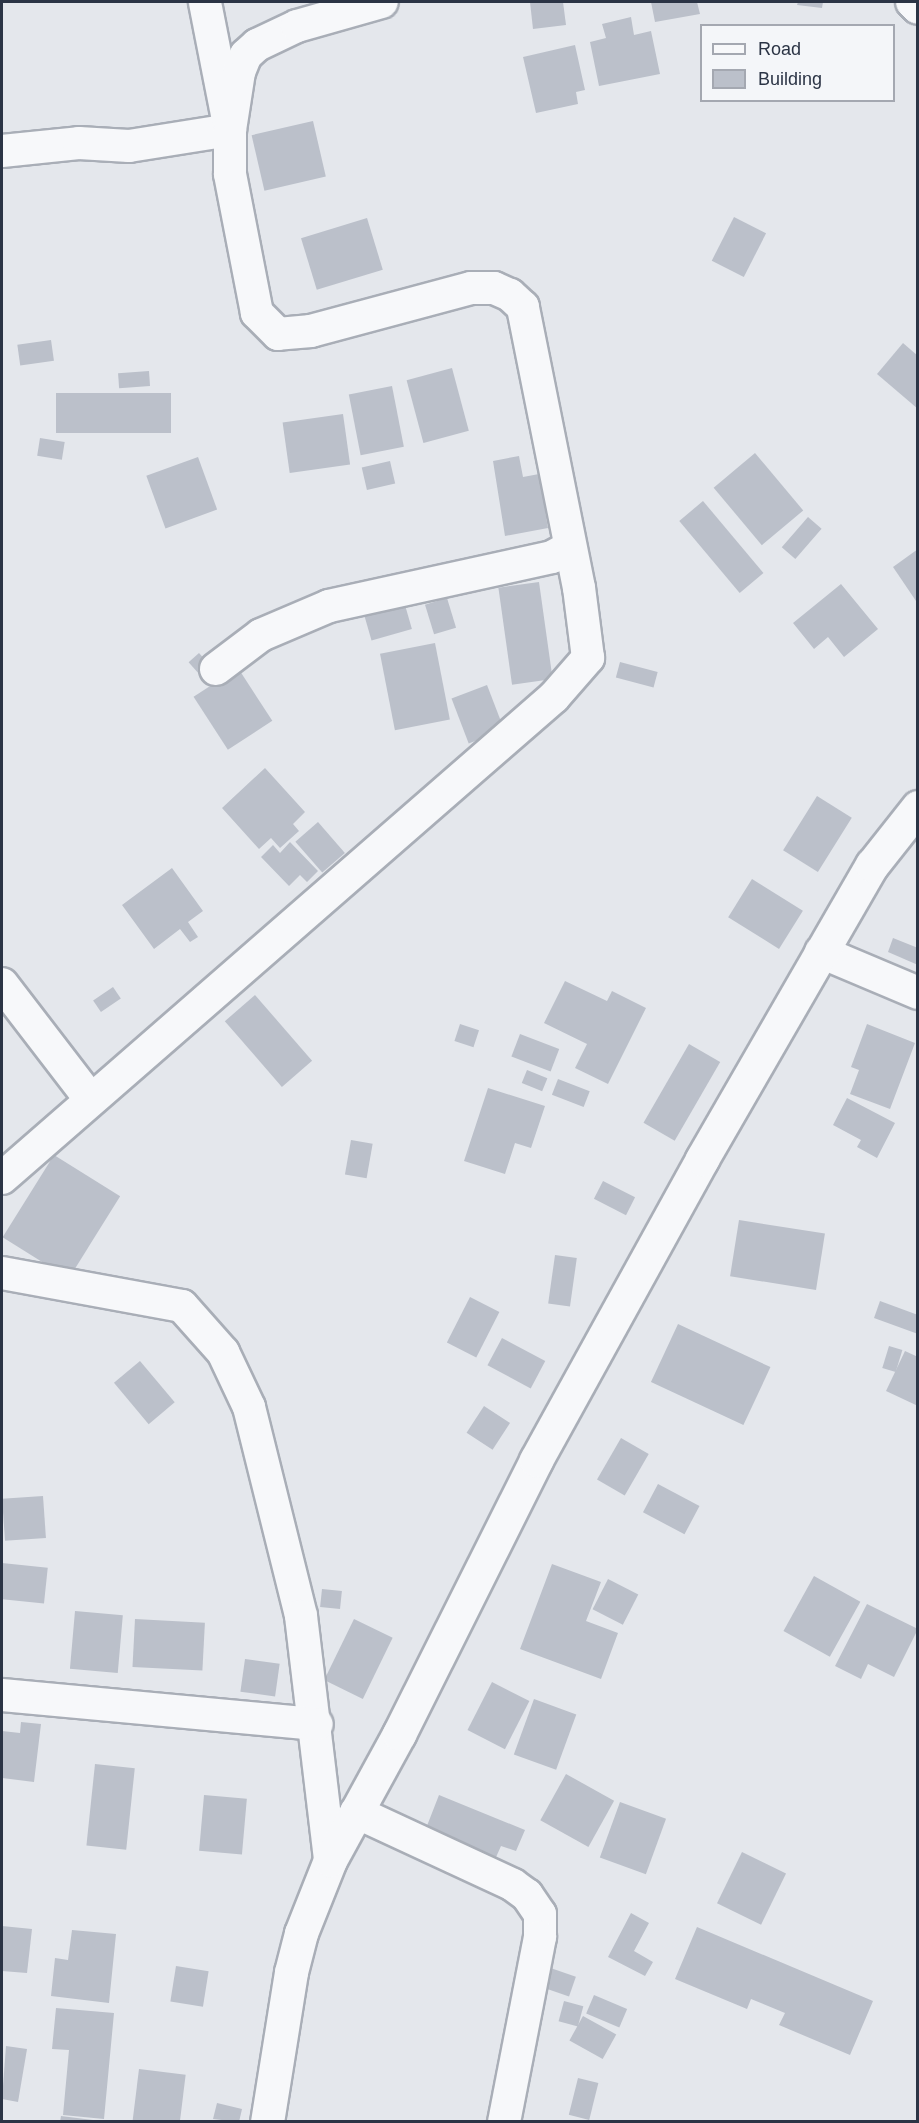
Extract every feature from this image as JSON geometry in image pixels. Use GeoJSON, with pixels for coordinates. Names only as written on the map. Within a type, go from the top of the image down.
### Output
{"type":"FeatureCollection","features":[{"type":"Feature","properties":{"kind":"street"},"geometry":{"type":"LineString","coordinates":[[205,2],[230,130]]}},
{"type":"Feature","properties":{"kind":"street"},"geometry":{"type":"LineString","coordinates":[[2,1178],[554,697],[588,658],[579,588],[568,548],[545,405],[523,307],[510,295],[494,288],[471,288],[311,331],[278,334],[257,313],[230,174],[230,130],[239,72],[246,56],[257,45],[297,26],[382,2]]}},
{"type":"Feature","properties":{"kind":"street"},"geometry":{"type":"LineString","coordinates":[[912,2],[918,8]]}},
{"type":"Feature","properties":{"kind":"street"},"geometry":{"type":"LineString","coordinates":[[2,151],[80,143],[129,146],[230,130]]}},
{"type":"Feature","properties":{"kind":"street"},"geometry":{"type":"LineString","coordinates":[[216,669],[261,634],[329,606],[552,557],[568,548]]}},
{"type":"Feature","properties":{"kind":"street"},"geometry":{"type":"LineString","coordinates":[[267,2121],[291,1972],[307,1914],[330,1860],[536,1460],[821,952],[872,865],[918,807]]}},
{"type":"Feature","properties":{"kind":"street"},"geometry":{"type":"LineString","coordinates":[[821,952],[918,993]]}},
{"type":"Feature","properties":{"kind":"street"},"geometry":{"type":"LineString","coordinates":[[2,984],[91,1100]]}},
{"type":"Feature","properties":{"kind":"street"},"geometry":{"type":"LineString","coordinates":[[2,1273],[182,1306],[223,1352],[252,1419],[301,1616],[317,1724],[330,1860]]}},
{"type":"Feature","properties":{"kind":"street"},"geometry":{"type":"LineString","coordinates":[[2,1695],[317,1724]]}},
{"type":"Feature","properties":{"kind":"street"},"geometry":{"type":"LineString","coordinates":[[356,1812],[513,1885],[527,1895],[540,1914],[540,1937],[504,2121]]}},
{"type":"Feature","properties":{"kind":"building"},"geometry":{"type":"Polygon","coordinates":[[[530,2],[563,2],[566,25],[533,29],[530,2]]]}},
{"type":"Feature","properties":{"kind":"building"},"geometry":{"type":"Polygon","coordinates":[[[651,2],[697,2],[700,14],[655,22],[651,2]]]}},
{"type":"Feature","properties":{"kind":"building"},"geometry":{"type":"Polygon","coordinates":[[[798,2],[823,2],[822,8],[797,5],[798,2]]]}},
{"type":"Feature","properties":{"kind":"building"},"geometry":{"type":"Polygon","coordinates":[[[631,17],[634,35],[651,31],[660,74],[599,86],[590,42],[606,38],[602,24],[631,17]]]}},
{"type":"Feature","properties":{"kind":"building"},"geometry":{"type":"Polygon","coordinates":[[[575,45],[585,90],[576,92],[578,104],[536,113],[523,57],[575,45]]]}},
{"type":"Feature","properties":{"kind":"building"},"geometry":{"type":"Polygon","coordinates":[[[313,121],[326,177],[264,191],[252,135],[313,121]]]}},
{"type":"Feature","properties":{"kind":"building"},"geometry":{"type":"Polygon","coordinates":[[[734,217],[766,233],[744,277],[712,261],[734,217]]]}},
{"type":"Feature","properties":{"kind":"building"},"geometry":{"type":"Polygon","coordinates":[[[367,218],[383,270],[317,290],[301,238],[367,218]]]}},
{"type":"Feature","properties":{"kind":"building"},"geometry":{"type":"Polygon","coordinates":[[[51,340],[54,361],[20,366],[17,345],[51,340]]]}},
{"type":"Feature","properties":{"kind":"building"},"geometry":{"type":"Polygon","coordinates":[[[903,343],[918,356],[918,409],[877,374],[903,343]]]}},
{"type":"Feature","properties":{"kind":"building"},"geometry":{"type":"Polygon","coordinates":[[[452,368],[469,431],[423,443],[407,380],[452,368]]]}},
{"type":"Feature","properties":{"kind":"building"},"geometry":{"type":"Polygon","coordinates":[[[149,371],[150,386],[119,388],[118,373],[149,371]]]}},
{"type":"Feature","properties":{"kind":"building"},"geometry":{"type":"Polygon","coordinates":[[[392,386],[404,447],[361,455],[349,394],[392,386]]]}},
{"type":"Feature","properties":{"kind":"building"},"geometry":{"type":"Polygon","coordinates":[[[56,393],[171,393],[171,433],[56,433],[56,393]]]}},
{"type":"Feature","properties":{"kind":"building"},"geometry":{"type":"Polygon","coordinates":[[[343,414],[350,465],[290,473],[283,422],[343,414]]]}},
{"type":"Feature","properties":{"kind":"building"},"geometry":{"type":"Polygon","coordinates":[[[40,438],[65,442],[62,460],[37,456],[40,438]]]}},
{"type":"Feature","properties":{"kind":"building"},"geometry":{"type":"Polygon","coordinates":[[[755,453],[803,510],[762,545],[714,488],[755,453]]]}},
{"type":"Feature","properties":{"kind":"building"},"geometry":{"type":"Polygon","coordinates":[[[519,456],[523,477],[539,474],[548,528],[505,536],[493,461],[519,456]]]}},
{"type":"Feature","properties":{"kind":"building"},"geometry":{"type":"Polygon","coordinates":[[[198,457],[217,510],[165,528],[146,476],[198,457]]]}},
{"type":"Feature","properties":{"kind":"building"},"geometry":{"type":"Polygon","coordinates":[[[390,461],[395,483],[367,490],[362,468],[390,461]]]}},
{"type":"Feature","properties":{"kind":"building"},"geometry":{"type":"Polygon","coordinates":[[[703,501],[763,573],[740,593],[679,521],[703,501]]]}},
{"type":"Feature","properties":{"kind":"building"},"geometry":{"type":"Polygon","coordinates":[[[808,517],[822,529],[795,559],[782,547],[808,517]]]}},
{"type":"Feature","properties":{"kind":"building"},"geometry":{"type":"Polygon","coordinates":[[[918,549],[918,600],[916,601],[893,567],[918,549]]]}},
{"type":"Feature","properties":{"kind":"building"},"geometry":{"type":"Polygon","coordinates":[[[539,582],[553,679],[512,685],[498,588],[539,582]]]}},
{"type":"Feature","properties":{"kind":"building"},"geometry":{"type":"Polygon","coordinates":[[[841,584],[878,629],[844,657],[828,637],[814,649],[793,623],[841,584]]]}},
{"type":"Feature","properties":{"kind":"building"},"geometry":{"type":"Polygon","coordinates":[[[447,598],[456,628],[434,634],[425,605],[447,598]]]}},
{"type":"Feature","properties":{"kind":"building"},"geometry":{"type":"Polygon","coordinates":[[[405,605],[412,629],[372,641],[365,617],[405,605]]]}},
{"type":"Feature","properties":{"kind":"building"},"geometry":{"type":"Polygon","coordinates":[[[435,643],[450,720],[395,730],[380,654],[435,643]]]}},
{"type":"Feature","properties":{"kind":"building"},"geometry":{"type":"Polygon","coordinates":[[[199,653],[209,664],[199,674],[189,662],[199,653]]]}},
{"type":"Feature","properties":{"kind":"building"},"geometry":{"type":"Polygon","coordinates":[[[620,662],[658,672],[654,688],[616,677],[620,662]]]}},
{"type":"Feature","properties":{"kind":"building"},"geometry":{"type":"Polygon","coordinates":[[[238,668],[272,721],[228,750],[194,697],[238,668]]]}},
{"type":"Feature","properties":{"kind":"building"},"geometry":{"type":"Polygon","coordinates":[[[487,685],[504,730],[469,743],[452,699],[487,685]]]}},
{"type":"Feature","properties":{"kind":"building"},"geometry":{"type":"Polygon","coordinates":[[[265,768],[305,812],[293,824],[299,831],[280,848],[271,838],[259,849],[222,808],[265,768]]]}},
{"type":"Feature","properties":{"kind":"building"},"geometry":{"type":"Polygon","coordinates":[[[817,796],[852,818],[818,872],[783,850],[817,796]]]}},
{"type":"Feature","properties":{"kind":"building"},"geometry":{"type":"Polygon","coordinates":[[[318,822],[345,853],[322,873],[295,842],[318,822]]]}},
{"type":"Feature","properties":{"kind":"building"},"geometry":{"type":"Polygon","coordinates":[[[290,842],[318,871],[307,882],[300,875],[289,886],[261,857],[273,845],[280,853],[290,842]]]}},
{"type":"Feature","properties":{"kind":"building"},"geometry":{"type":"Polygon","coordinates":[[[172,868],[203,911],[188,922],[198,937],[190,942],[180,929],[154,949],[122,905],[172,868]]]}},
{"type":"Feature","properties":{"kind":"building"},"geometry":{"type":"Polygon","coordinates":[[[752,879],[803,911],[779,949],[728,917],[752,879]]]}},
{"type":"Feature","properties":{"kind":"building"},"geometry":{"type":"Polygon","coordinates":[[[893,938],[918,948],[918,965],[888,952],[893,938]]]}},
{"type":"Feature","properties":{"kind":"building"},"geometry":{"type":"Polygon","coordinates":[[[565,981],[607,1001],[612,991],[646,1008],[608,1084],[575,1068],[587,1044],[544,1023],[565,981]]]}},
{"type":"Feature","properties":{"kind":"building"},"geometry":{"type":"Polygon","coordinates":[[[113,987],[121,999],[101,1012],[93,1000],[113,987]]]}},
{"type":"Feature","properties":{"kind":"building"},"geometry":{"type":"Polygon","coordinates":[[[255,995],[312,1061],[282,1087],[225,1021],[255,995]]]}},
{"type":"Feature","properties":{"kind":"building"},"geometry":{"type":"Polygon","coordinates":[[[460,1024],[479,1030],[473,1047],[454,1041],[460,1024]]]}},
{"type":"Feature","properties":{"kind":"building"},"geometry":{"type":"Polygon","coordinates":[[[867,1024],[915,1043],[890,1109],[850,1094],[859,1070],[851,1067],[867,1024]]]}},
{"type":"Feature","properties":{"kind":"building"},"geometry":{"type":"Polygon","coordinates":[[[520,1034],[559,1049],[551,1071],[511,1056],[520,1034]]]}},
{"type":"Feature","properties":{"kind":"building"},"geometry":{"type":"Polygon","coordinates":[[[689,1044],[720,1062],[675,1141],[644,1123],[689,1044]]]}},
{"type":"Feature","properties":{"kind":"building"},"geometry":{"type":"Polygon","coordinates":[[[527,1070],[547,1078],[542,1091],[522,1083],[527,1070]]]}},
{"type":"Feature","properties":{"kind":"building"},"geometry":{"type":"Polygon","coordinates":[[[558,1079],[590,1091],[584,1107],[552,1095],[558,1079]]]}},
{"type":"Feature","properties":{"kind":"building"},"geometry":{"type":"Polygon","coordinates":[[[488,1088],[545,1106],[531,1148],[515,1143],[505,1174],[464,1161],[488,1088]]]}},
{"type":"Feature","properties":{"kind":"building"},"geometry":{"type":"Polygon","coordinates":[[[847,1098],[895,1123],[877,1158],[857,1147],[861,1140],[833,1125],[847,1098]]]}},
{"type":"Feature","properties":{"kind":"building"},"geometry":{"type":"Polygon","coordinates":[[[351,1140],[373,1144],[367,1178],[345,1174],[351,1140]]]}},
{"type":"Feature","properties":{"kind":"building"},"geometry":{"type":"Polygon","coordinates":[[[54,1155],[120,1196],[69,1279],[3,1237],[54,1155]]]}},
{"type":"Feature","properties":{"kind":"building"},"geometry":{"type":"Polygon","coordinates":[[[603,1181],[635,1197],[626,1215],[594,1199],[603,1181]]]}},
{"type":"Feature","properties":{"kind":"building"},"geometry":{"type":"Polygon","coordinates":[[[739,1220],[825,1234],[816,1290],[730,1276],[739,1220]]]}},
{"type":"Feature","properties":{"kind":"building"},"geometry":{"type":"Polygon","coordinates":[[[555,1255],[577,1258],[570,1307],[548,1304],[555,1255]]]}},
{"type":"Feature","properties":{"kind":"building"},"geometry":{"type":"Polygon","coordinates":[[[470,1297],[499,1312],[476,1357],[447,1342],[470,1297]]]}},
{"type":"Feature","properties":{"kind":"building"},"geometry":{"type":"Polygon","coordinates":[[[880,1301],[918,1315],[918,1334],[874,1318],[880,1301]]]}},
{"type":"Feature","properties":{"kind":"building"},"geometry":{"type":"Polygon","coordinates":[[[678,1324],[770,1367],[743,1425],[651,1382],[678,1324]]]}},
{"type":"Feature","properties":{"kind":"building"},"geometry":{"type":"Polygon","coordinates":[[[502,1338],[545,1361],[531,1388],[487,1365],[502,1338]]]}},
{"type":"Feature","properties":{"kind":"building"},"geometry":{"type":"Polygon","coordinates":[[[889,1346],[902,1350],[896,1372],[882,1368],[889,1346]]]}},
{"type":"Feature","properties":{"kind":"building"},"geometry":{"type":"Polygon","coordinates":[[[905,1351],[918,1357],[918,1406],[886,1391],[905,1351]]]}},
{"type":"Feature","properties":{"kind":"building"},"geometry":{"type":"Polygon","coordinates":[[[140,1361],[175,1402],[149,1424],[114,1383],[140,1361]]]}},
{"type":"Feature","properties":{"kind":"building"},"geometry":{"type":"Polygon","coordinates":[[[484,1406],[510,1423],[493,1450],[467,1433],[484,1406]]]}},
{"type":"Feature","properties":{"kind":"building"},"geometry":{"type":"Polygon","coordinates":[[[621,1438],[649,1454],[625,1496],[597,1480],[621,1438]]]}},
{"type":"Feature","properties":{"kind":"building"},"geometry":{"type":"Polygon","coordinates":[[[658,1484],[699,1506],[684,1534],[643,1512],[658,1484]]]}},
{"type":"Feature","properties":{"kind":"building"},"geometry":{"type":"Polygon","coordinates":[[[43,1496],[46,1538],[5,1541],[2,1499],[43,1496]]]}},
{"type":"Feature","properties":{"kind":"building"},"geometry":{"type":"Polygon","coordinates":[[[2,1563],[48,1568],[44,1604],[2,1599],[2,1563]]]}},
{"type":"Feature","properties":{"kind":"building"},"geometry":{"type":"Polygon","coordinates":[[[552,1564],[601,1582],[586,1621],[618,1633],[601,1679],[520,1649],[552,1564]]]}},
{"type":"Feature","properties":{"kind":"building"},"geometry":{"type":"Polygon","coordinates":[[[814,1576],[860,1602],[830,1657],[783,1631],[814,1576]]]}},
{"type":"Feature","properties":{"kind":"building"},"geometry":{"type":"Polygon","coordinates":[[[608,1579],[638,1594],[623,1625],[593,1609],[608,1579]]]}},
{"type":"Feature","properties":{"kind":"building"},"geometry":{"type":"Polygon","coordinates":[[[322,1589],[342,1591],[340,1609],[320,1607],[322,1589]]]}},
{"type":"Feature","properties":{"kind":"building"},"geometry":{"type":"Polygon","coordinates":[[[867,1604],[918,1629],[894,1677],[868,1664],[861,1679],[835,1666],[867,1604]]]}},
{"type":"Feature","properties":{"kind":"building"},"geometry":{"type":"Polygon","coordinates":[[[75,1611],[123,1615],[118,1673],[70,1669],[75,1611]]]}},
{"type":"Feature","properties":{"kind":"building"},"geometry":{"type":"Polygon","coordinates":[[[135,1619],[205,1623],[202,1671],[132,1667],[135,1619]]]}},
{"type":"Feature","properties":{"kind":"building"},"geometry":{"type":"Polygon","coordinates":[[[354,1619],[393,1638],[363,1699],[324,1680],[354,1619]]]}},
{"type":"Feature","properties":{"kind":"building"},"geometry":{"type":"Polygon","coordinates":[[[245,1659],[280,1664],[275,1697],[240,1692],[245,1659]]]}},
{"type":"Feature","properties":{"kind":"building"},"geometry":{"type":"Polygon","coordinates":[[[492,1682],[529,1701],[505,1749],[467,1730],[492,1682]]]}},
{"type":"Feature","properties":{"kind":"building"},"geometry":{"type":"Polygon","coordinates":[[[534,1699],[576,1714],[556,1770],[514,1754],[534,1699]]]}},
{"type":"Feature","properties":{"kind":"building"},"geometry":{"type":"Polygon","coordinates":[[[21,1722],[41,1724],[34,1782],[2,1778],[2,1731],[20,1733],[21,1722]]]}},
{"type":"Feature","properties":{"kind":"building"},"geometry":{"type":"Polygon","coordinates":[[[95,1764],[135,1768],[126,1850],[86,1846],[95,1764]]]}},
{"type":"Feature","properties":{"kind":"building"},"geometry":{"type":"Polygon","coordinates":[[[566,1774],[614,1801],[588,1847],[540,1820],[566,1774]]]}},
{"type":"Feature","properties":{"kind":"building"},"geometry":{"type":"Polygon","coordinates":[[[204,1795],[247,1799],[242,1855],[199,1851],[204,1795]]]}},
{"type":"Feature","properties":{"kind":"building"},"geometry":{"type":"Polygon","coordinates":[[[439,1795],[525,1830],[516,1851],[501,1846],[493,1864],[423,1836],[439,1795]]]}},
{"type":"Feature","properties":{"kind":"building"},"geometry":{"type":"Polygon","coordinates":[[[620,1802],[666,1819],[646,1874],[600,1857],[620,1802]]]}},
{"type":"Feature","properties":{"kind":"building"},"geometry":{"type":"Polygon","coordinates":[[[742,1852],[786,1873],[761,1925],[717,1903],[742,1852]]]}},
{"type":"Feature","properties":{"kind":"building"},"geometry":{"type":"Polygon","coordinates":[[[631,1913],[649,1923],[634,1951],[653,1962],[645,1976],[608,1957],[631,1913]]]}},
{"type":"Feature","properties":{"kind":"building"},"geometry":{"type":"Polygon","coordinates":[[[2,1926],[32,1929],[27,1973],[2,1971],[2,1926]]]}},
{"type":"Feature","properties":{"kind":"building"},"geometry":{"type":"Polygon","coordinates":[[[697,1927],[873,2001],[850,2055],[779,2025],[785,2013],[751,1999],[747,2009],[675,1979],[697,1927]]]}},
{"type":"Feature","properties":{"kind":"building"},"geometry":{"type":"Polygon","coordinates":[[[72,1930],[116,1934],[109,2003],[51,1996],[55,1958],[68,1960],[72,1930]]]}},
{"type":"Feature","properties":{"kind":"building"},"geometry":{"type":"Polygon","coordinates":[[[539,1964],[576,1977],[569,1997],[532,1984],[539,1964]]]}},
{"type":"Feature","properties":{"kind":"building"},"geometry":{"type":"Polygon","coordinates":[[[176,1966],[209,1971],[203,2007],[170,2002],[176,1966]]]}},
{"type":"Feature","properties":{"kind":"building"},"geometry":{"type":"Polygon","coordinates":[[[594,1995],[627,2009],[619,2027],[586,2013],[594,1995]]]}},
{"type":"Feature","properties":{"kind":"building"},"geometry":{"type":"Polygon","coordinates":[[[564,2001],[583,2006],[578,2026],[559,2021],[564,2001]]]}},
{"type":"Feature","properties":{"kind":"building"},"geometry":{"type":"Polygon","coordinates":[[[56,2008],[114,2013],[104,2119],[63,2115],[69,2050],[52,2049],[56,2008]]]}},
{"type":"Feature","properties":{"kind":"building"},"geometry":{"type":"Polygon","coordinates":[[[583,2016],[616,2034],[603,2059],[569,2040],[583,2016]]]}},
{"type":"Feature","properties":{"kind":"building"},"geometry":{"type":"Polygon","coordinates":[[[6,2046],[27,2049],[18,2102],[2,2099],[6,2046]]]}},
{"type":"Feature","properties":{"kind":"building"},"geometry":{"type":"Polygon","coordinates":[[[139,2069],[186,2075],[180,2122],[133,2122],[139,2069]]]}},
{"type":"Feature","properties":{"kind":"building"},"geometry":{"type":"Polygon","coordinates":[[[578,2078],[598,2083],[589,2120],[569,2115],[578,2078]]]}},
{"type":"Feature","properties":{"kind":"building"},"geometry":{"type":"Polygon","coordinates":[[[217,2103],[242,2109],[239,2122],[213,2119],[217,2103]]]}},
{"type":"Feature","properties":{"kind":"building"},"geometry":{"type":"Polygon","coordinates":[[[61,2116],[93,2120],[92,2122],[60,2122],[61,2116]]]}}]}
